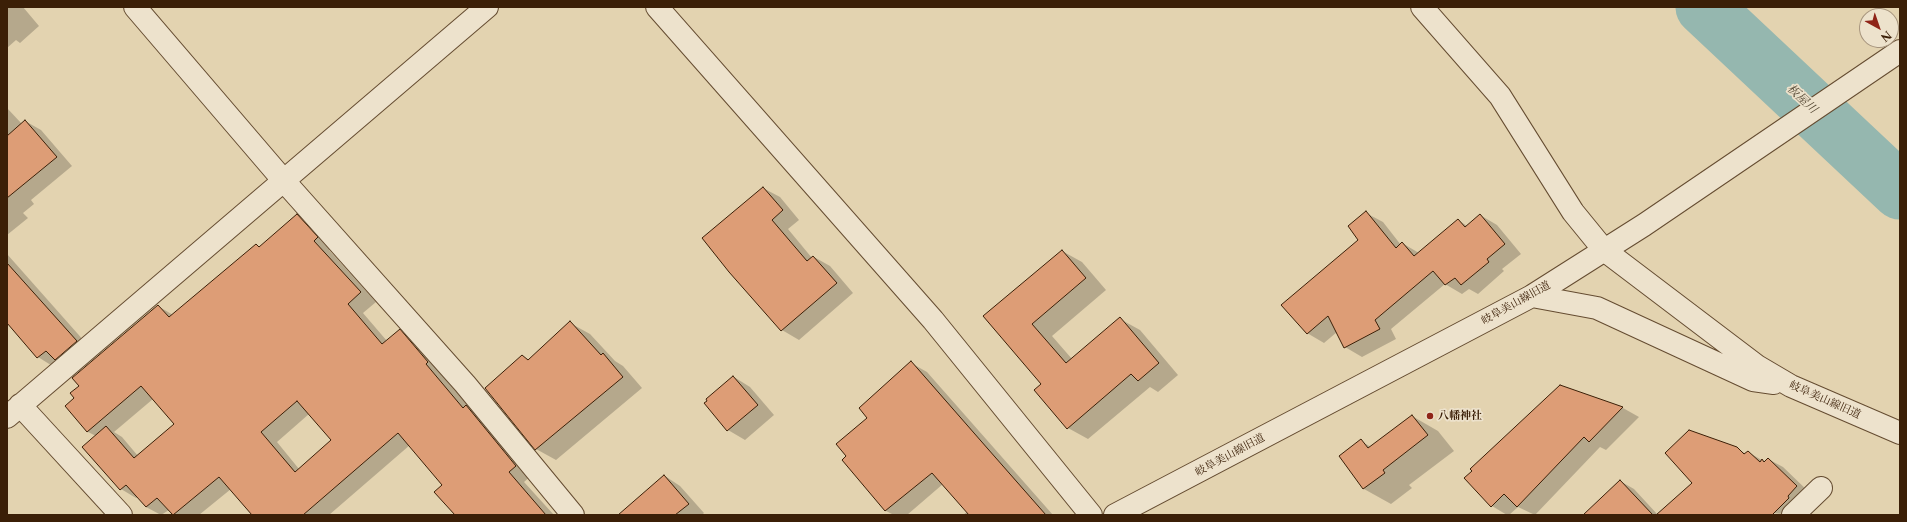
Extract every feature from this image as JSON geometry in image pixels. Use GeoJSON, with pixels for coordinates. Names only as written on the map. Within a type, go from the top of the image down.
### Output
{"type":"FeatureCollection","features":[{"type":"Feature","properties":{"kind":"street"},"geometry":{"type":"LineString","coordinates":[[135,7],[284,181],[465,384],[573,515]]}},
{"type":"Feature","properties":{"kind":"street"},"geometry":{"type":"LineString","coordinates":[[121,515],[14,411],[487,7]]}},
{"type":"Feature","properties":{"kind":"street"},"geometry":{"type":"LineString","coordinates":[[657,7],[933,320],[1091,515]]}},
{"type":"Feature","properties":{"kind":"street"},"geometry":{"type":"LineString","coordinates":[[1422,7],[1500,96],[1573,212],[1604,250],[1644,225],[1900,51]]}},
{"type":"Feature","properties":{"kind":"street","name":"岐阜美山線旧道"},"geometry":{"type":"LineString","coordinates":[[1115,515],[1532,296],[1604,250],[1757,366],[1791,386],[1900,433]]}},
{"type":"Feature","properties":{"kind":"street"},"geometry":{"type":"LineString","coordinates":[[1532,296],[1597,308],[1754,380],[1791,386]]}},
{"type":"Feature","properties":{"kind":"street"},"geometry":{"type":"LineString","coordinates":[[1793,515],[1821,488]]}},
{"type":"Feature","properties":{"kind":"building"},"geometry":{"type":"Polygon","coordinates":[[[25,120],[57,157],[7,198],[7,136],[25,120]]]}},
{"type":"Feature","properties":{"kind":"building"},"geometry":{"type":"Polygon","coordinates":[[[763,187],[783,210],[772,220],[807,261],[813,256],[837,283],[781,331],[729,272],[702,238],[763,187]]]}},
{"type":"Feature","properties":{"kind":"building"},"geometry":{"type":"Polygon","coordinates":[[[1366,211],[1396,248],[1402,242],[1414,256],[1458,219],[1465,227],[1480,214],[1505,244],[1487,259],[1489,262],[1461,285],[1455,278],[1445,285],[1433,271],[1375,320],[1380,329],[1344,348],[1328,316],[1307,334],[1281,305],[1358,240],[1348,226],[1366,211]]]}},
{"type":"Feature","properties":{"kind":"building"},"geometry":{"type":"Polygon","coordinates":[[[297,214],[318,237],[314,241],[361,292],[348,304],[382,344],[400,329],[428,362],[426,364],[463,408],[466,405],[516,466],[509,472],[546,515],[455,515],[434,492],[442,485],[398,433],[303,515],[252,515],[219,477],[173,515],[157,498],[146,507],[126,485],[120,490],[82,447],[106,426],[134,458],[174,424],[141,386],[87,432],[65,406],[74,398],[70,393],[79,386],[72,378],[158,305],[169,317],[256,244],[259,247],[297,214]],[[297,401],[261,432],[295,472],[331,440],[297,401]]]}},
{"type":"Feature","properties":{"kind":"building"},"geometry":{"type":"Polygon","coordinates":[[[1062,250],[1086,278],[1032,324],[1066,363],[1120,317],[1159,363],[1138,381],[1131,374],[1067,429],[1034,390],[1041,384],[983,316],[1062,250]]]}},
{"type":"Feature","properties":{"kind":"building"},"geometry":{"type":"Polygon","coordinates":[[[7,263],[77,341],[55,360],[46,351],[37,358],[7,323],[7,263]]]}},
{"type":"Feature","properties":{"kind":"building"},"geometry":{"type":"Polygon","coordinates":[[[570,321],[601,355],[603,353],[623,377],[535,450],[485,388],[522,355],[528,360],[570,321]]]}},
{"type":"Feature","properties":{"kind":"building"},"geometry":{"type":"Polygon","coordinates":[[[911,361],[1046,515],[969,515],[932,473],[885,511],[842,460],[846,456],[836,444],[867,418],[859,408],[911,361]]]}},
{"type":"Feature","properties":{"kind":"building"},"geometry":{"type":"Polygon","coordinates":[[[733,376],[758,405],[727,431],[704,403],[707,401],[706,399],[733,376]]]}},
{"type":"Feature","properties":{"kind":"building"},"geometry":{"type":"Polygon","coordinates":[[[1560,385],[1623,407],[1589,442],[1584,437],[1517,507],[1504,494],[1491,507],[1464,478],[1472,471],[1470,469],[1560,385]]]}},
{"type":"Feature","properties":{"kind":"building"},"geometry":{"type":"Polygon","coordinates":[[[1412,415],[1428,435],[1383,470],[1385,473],[1363,489],[1339,456],[1361,439],[1368,448],[1412,415]]]}},
{"type":"Feature","properties":{"kind":"building"},"geometry":{"type":"Polygon","coordinates":[[[1689,430],[1737,447],[1744,454],[1748,451],[1760,462],[1762,459],[1764,462],[1768,458],[1797,486],[1788,496],[1789,498],[1772,515],[1656,515],[1692,483],[1665,453],[1689,430]]]}},
{"type":"Feature","properties":{"kind":"building"},"geometry":{"type":"Polygon","coordinates":[[[664,475],[689,504],[675,515],[618,515],[664,475]]]}},
{"type":"Feature","properties":{"kind":"building"},"geometry":{"type":"Polygon","coordinates":[[[1620,480],[1653,515],[1583,515],[1620,480]]]}},
{"type":"Feature","properties":{"kind":"waterway","name":"板屋川"},"geometry":{"type":"LineString","coordinates":[[1704,7],[1900,191]]}},
{"type":"Feature","properties":{"kind":"place","name":"八幡神社"},"geometry":{"type":"Point","coordinates":[1430,416]}}]}
